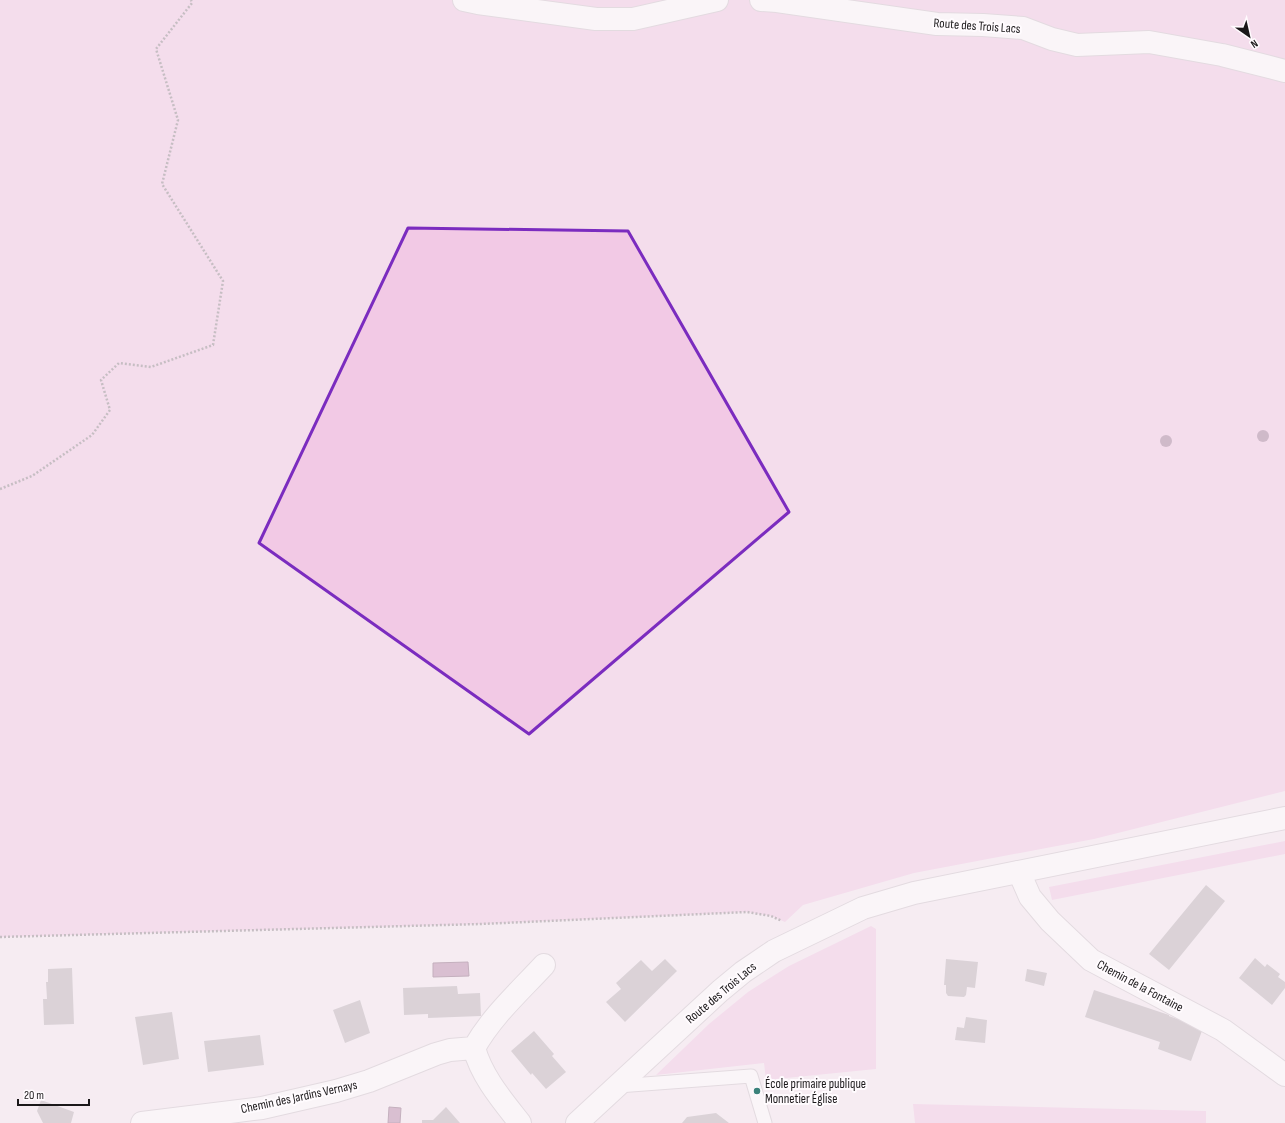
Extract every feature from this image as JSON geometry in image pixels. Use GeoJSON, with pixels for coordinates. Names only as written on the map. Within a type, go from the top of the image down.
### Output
{"type":"FeatureCollection","features":[{"type":"Feature","properties":{"kind":"street"},"geometry":{"type":"LineString","coordinates":[[464,0],[596,19],[633,20],[717,0]]}},
{"type":"Feature","properties":{"kind":"street","name":"Route des Trois Lacs"},"geometry":{"type":"LineString","coordinates":[[761,0],[937,24],[1023,28],[1052,39],[1077,45],[1149,42],[1222,55],[1285,71]]}},
{"type":"Feature","properties":{"kind":"street","name":"Route des Trois Lacs"},"geometry":{"type":"LineString","coordinates":[[577,1123],[742,972],[774,951],[863,908],[914,893],[1285,818]]}},
{"type":"Feature","properties":{"kind":"street","name":"Chemin de la Fontaine"},"geometry":{"type":"LineString","coordinates":[[1019,872],[1030,897],[1050,921],[1091,960],[1223,1030],[1285,1075]]}},
{"type":"Feature","properties":{"kind":"street"},"geometry":{"type":"LineString","coordinates":[[520,1123],[494,1090],[478,1061],[474,1048],[498,1013],[544,965]]}},
{"type":"Feature","properties":{"kind":"street","name":"Chemin des Jardins Vernays"},"geometry":{"type":"LineString","coordinates":[[142,1123],[262,1108],[336,1091],[369,1081],[436,1054],[450,1050],[474,1048]]}},
{"type":"Feature","properties":{"kind":"lane"},"geometry":{"type":"LineString","coordinates":[[617,1086],[751,1076],[765,1123]]}},
{"type":"Feature","properties":{"kind":"path"},"geometry":{"type":"LineString","coordinates":[[0,489],[32,476],[92,434],[110,410],[101,380],[119,363],[151,368],[213,345],[223,281],[162,184],[178,120],[156,49],[192,3],[191,0]]}},
{"type":"Feature","properties":{"kind":"path"},"geometry":{"type":"LineString","coordinates":[[0,937],[481,924],[747,912],[771,916],[785,922],[803,937]]}},
{"type":"Feature","properties":{"kind":"highlighted area"},"geometry":{"type":"Polygon","coordinates":[[[408,228],[628,231],[789,512],[529,734],[259,543],[408,228]]]}},
{"type":"Feature","properties":{"kind":"shaded area"},"geometry":{"type":"Polygon","coordinates":[[[0,0],[1285,0],[1285,791],[1094,839],[914,873],[803,905],[785,922],[771,916],[747,912],[481,924],[0,937],[0,0]]]}},
{"type":"Feature","properties":{"kind":"shaded area"},"geometry":{"type":"Polygon","coordinates":[[[1285,841],[1285,854],[1052,900],[1049,887],[1285,841]]]}},
{"type":"Feature","properties":{"kind":"shaded area"},"geometry":{"type":"Polygon","coordinates":[[[871,926],[876,929],[876,1069],[766,1080],[764,1063],[656,1075],[709,1024],[748,992],[789,966],[871,926]]]}},
{"type":"Feature","properties":{"kind":"shaded area"},"geometry":{"type":"Polygon","coordinates":[[[468,962],[469,976],[433,977],[433,963],[468,962]]]}},
{"type":"Feature","properties":{"kind":"shaded area"},"geometry":{"type":"Polygon","coordinates":[[[913,1104],[1206,1111],[1206,1123],[915,1123],[913,1104]]]}},
{"type":"Feature","properties":{"kind":"shaded area"},"geometry":{"type":"Polygon","coordinates":[[[389,1107],[401,1108],[400,1123],[388,1123],[389,1107]]]}},
{"type":"Feature","properties":{"kind":"building"},"geometry":{"type":"Polygon","coordinates":[[[1206,885],[1225,901],[1169,970],[1149,954],[1206,885]]]}},
{"type":"Feature","properties":{"kind":"building"},"geometry":{"type":"Polygon","coordinates":[[[1255,958],[1265,967],[1267,964],[1280,974],[1278,977],[1285,982],[1285,988],[1272,1005],[1239,978],[1255,958]]]}},
{"type":"Feature","properties":{"kind":"building"},"geometry":{"type":"Polygon","coordinates":[[[665,959],[677,971],[625,1022],[606,1002],[621,989],[616,983],[641,960],[652,971],[665,959]]]}},
{"type":"Feature","properties":{"kind":"building"},"geometry":{"type":"Polygon","coordinates":[[[946,959],[978,962],[975,988],[967,987],[966,995],[964,997],[948,996],[946,993],[946,985],[944,985],[946,959]]]}},
{"type":"Feature","properties":{"kind":"building"},"geometry":{"type":"Polygon","coordinates":[[[72,968],[74,1024],[44,1025],[43,999],[47,999],[46,982],[48,982],[48,969],[72,968]]]}},
{"type":"Feature","properties":{"kind":"building"},"geometry":{"type":"Polygon","coordinates":[[[1027,969],[1047,973],[1044,986],[1025,981],[1027,969]]]}},
{"type":"Feature","properties":{"kind":"building"},"geometry":{"type":"Polygon","coordinates":[[[457,986],[458,994],[480,993],[481,1016],[428,1018],[428,1014],[404,1015],[403,988],[457,986]]]}},
{"type":"Feature","properties":{"kind":"building"},"geometry":{"type":"Polygon","coordinates":[[[1094,990],[1203,1028],[1191,1061],[1158,1049],[1160,1042],[1085,1017],[1094,990]]]}},
{"type":"Feature","properties":{"kind":"building"},"geometry":{"type":"Polygon","coordinates":[[[360,1000],[370,1033],[345,1043],[333,1010],[360,1000]]]}},
{"type":"Feature","properties":{"kind":"building"},"geometry":{"type":"Polygon","coordinates":[[[172,1012],[179,1059],[143,1065],[135,1017],[172,1012]]]}},
{"type":"Feature","properties":{"kind":"building"},"geometry":{"type":"Polygon","coordinates":[[[966,1017],[987,1020],[985,1043],[955,1040],[957,1027],[964,1028],[966,1017]]]}},
{"type":"Feature","properties":{"kind":"building"},"geometry":{"type":"Polygon","coordinates":[[[534,1031],[554,1054],[552,1056],[566,1072],[546,1089],[532,1073],[531,1075],[511,1051],[534,1031]]]}},
{"type":"Feature","properties":{"kind":"building"},"geometry":{"type":"Polygon","coordinates":[[[260,1035],[264,1065],[208,1072],[204,1041],[260,1035]]]}},
{"type":"Feature","properties":{"kind":"building"},"geometry":{"type":"Polygon","coordinates":[[[41,1100],[74,1112],[71,1123],[43,1123],[37,1111],[41,1100]]]}},
{"type":"Feature","properties":{"kind":"building"},"geometry":{"type":"Polygon","coordinates":[[[446,1107],[460,1123],[422,1123],[422,1120],[433,1120],[446,1107]]]}},
{"type":"Feature","properties":{"kind":"building"},"geometry":{"type":"Polygon","coordinates":[[[716,1113],[729,1123],[682,1123],[687,1117],[716,1113]]]}},
{"type":"Feature","properties":{"kind":"place","name":"École primaire publique Monnetier Église"},"geometry":{"type":"Point","coordinates":[757,1091]}}]}
